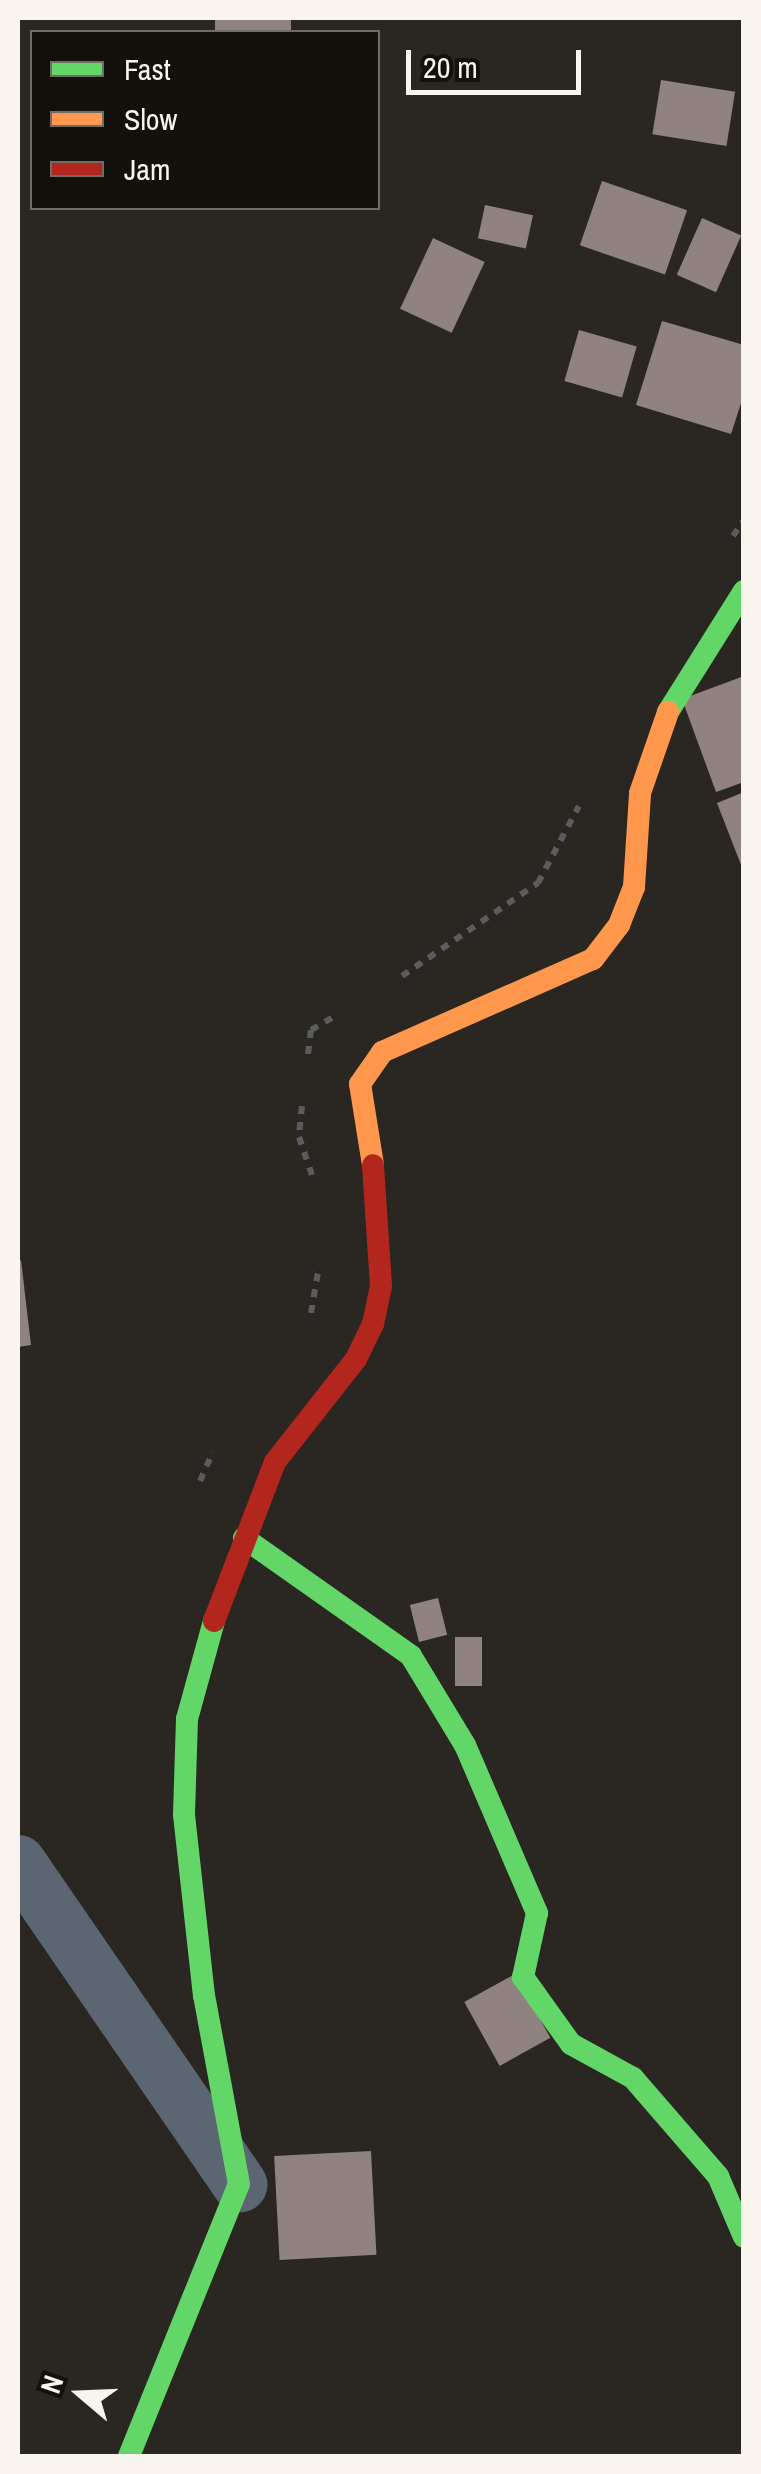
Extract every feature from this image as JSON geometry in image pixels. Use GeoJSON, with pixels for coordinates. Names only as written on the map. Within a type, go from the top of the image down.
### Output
{"type":"FeatureCollection","features":[{"type":"Feature","properties":{"kind":"street"},"geometry":{"type":"LineString","coordinates":[[129,2456],[239,2184],[204,1996],[184,1814],[187,1718],[244,1538],[275,1462],[356,1358],[373,1324],[381,1286],[380,1199],[360,1084],[382,1052],[593,960],[619,925],[634,887],[640,793],[670,706],[744,591]]}},
{"type":"Feature","properties":{"kind":"street"},"geometry":{"type":"LineString","coordinates":[[244,1538],[410,1656],[465,1745],[538,1912],[524,1977],[571,2044],[633,2078],[718,2176],[744,2237]]}},
{"type":"Feature","properties":{"kind":"street"},"geometry":{"type":"LineString","coordinates":[[18,1862],[239,2184]]}},
{"type":"Feature","properties":{"kind":"building"},"geometry":{"type":"Polygon","coordinates":[[[215,18],[291,18],[291,30],[215,30],[215,18]]]}},
{"type":"Feature","properties":{"kind":"building"},"geometry":{"type":"Polygon","coordinates":[[[661,80],[735,92],[726,146],[652,134],[661,80]]]}},
{"type":"Feature","properties":{"kind":"building"},"geometry":{"type":"Polygon","coordinates":[[[602,181],[687,210],[665,275],[580,245],[602,181]]]}},
{"type":"Feature","properties":{"kind":"building"},"geometry":{"type":"Polygon","coordinates":[[[485,205],[533,215],[526,248],[478,238],[485,205]]]}},
{"type":"Feature","properties":{"kind":"building"},"geometry":{"type":"Polygon","coordinates":[[[702,218],[741,235],[716,292],[677,275],[702,218]]]}},
{"type":"Feature","properties":{"kind":"building"},"geometry":{"type":"Polygon","coordinates":[[[433,238],[485,262],[452,333],[400,309],[433,238]]]}},
{"type":"Feature","properties":{"kind":"building"},"geometry":{"type":"Polygon","coordinates":[[[662,321],[744,345],[744,394],[731,434],[636,405],[662,321]]]}},
{"type":"Feature","properties":{"kind":"building"},"geometry":{"type":"Polygon","coordinates":[[[579,330],[637,347],[622,397],[564,381],[579,330]]]}},
{"type":"Feature","properties":{"kind":"building"},"geometry":{"type":"Polygon","coordinates":[[[744,676],[744,782],[716,792],[682,699],[744,676]]]}},
{"type":"Feature","properties":{"kind":"building"},"geometry":{"type":"Polygon","coordinates":[[[744,792],[744,870],[743,870],[717,803],[744,792]]]}},
{"type":"Feature","properties":{"kind":"building"},"geometry":{"type":"Polygon","coordinates":[[[21,1260],[31,1345],[18,1347],[18,1261],[21,1260]]]}},
{"type":"Feature","properties":{"kind":"building"},"geometry":{"type":"Polygon","coordinates":[[[438,1598],[447,1635],[419,1642],[410,1605],[438,1598]]]}},
{"type":"Feature","properties":{"kind":"building"},"geometry":{"type":"Polygon","coordinates":[[[455,1637],[482,1637],[482,1686],[455,1686],[455,1637]]]}},
{"type":"Feature","properties":{"kind":"building"},"geometry":{"type":"Polygon","coordinates":[[[515,1974],[550,2038],[500,2066],[464,2002],[515,1974]]]}},
{"type":"Feature","properties":{"kind":"building"},"geometry":{"type":"Polygon","coordinates":[[[371,2151],[376,2255],[280,2260],[274,2156],[371,2151]]]}},
{"type":"Feature","properties":{"kind":"traffic: fast"},"geometry":{"type":"LineString","coordinates":[[668,712],[744,591]]}},
{"type":"Feature","properties":{"kind":"traffic: fast"},"geometry":{"type":"LineString","coordinates":[[244,1538],[411,1656],[465,1745],[537,1913],[523,1977],[571,2044],[633,2078],[718,2176],[744,2237]]}},
{"type":"Feature","properties":{"kind":"traffic: fast"},"geometry":{"type":"LineString","coordinates":[[129,2456],[239,2184],[204,1996],[184,1814],[187,1719],[214,1621]]}},
{"type":"Feature","properties":{"kind":"traffic: slow"},"geometry":{"type":"LineString","coordinates":[[373,1165],[360,1084],[382,1052],[593,959],[619,925],[634,887],[640,793],[668,712]]}},
{"type":"Feature","properties":{"kind":"traffic: jam"},"geometry":{"type":"LineString","coordinates":[[214,1621],[275,1462],[356,1359],[373,1324],[381,1286],[373,1165]]}}]}
